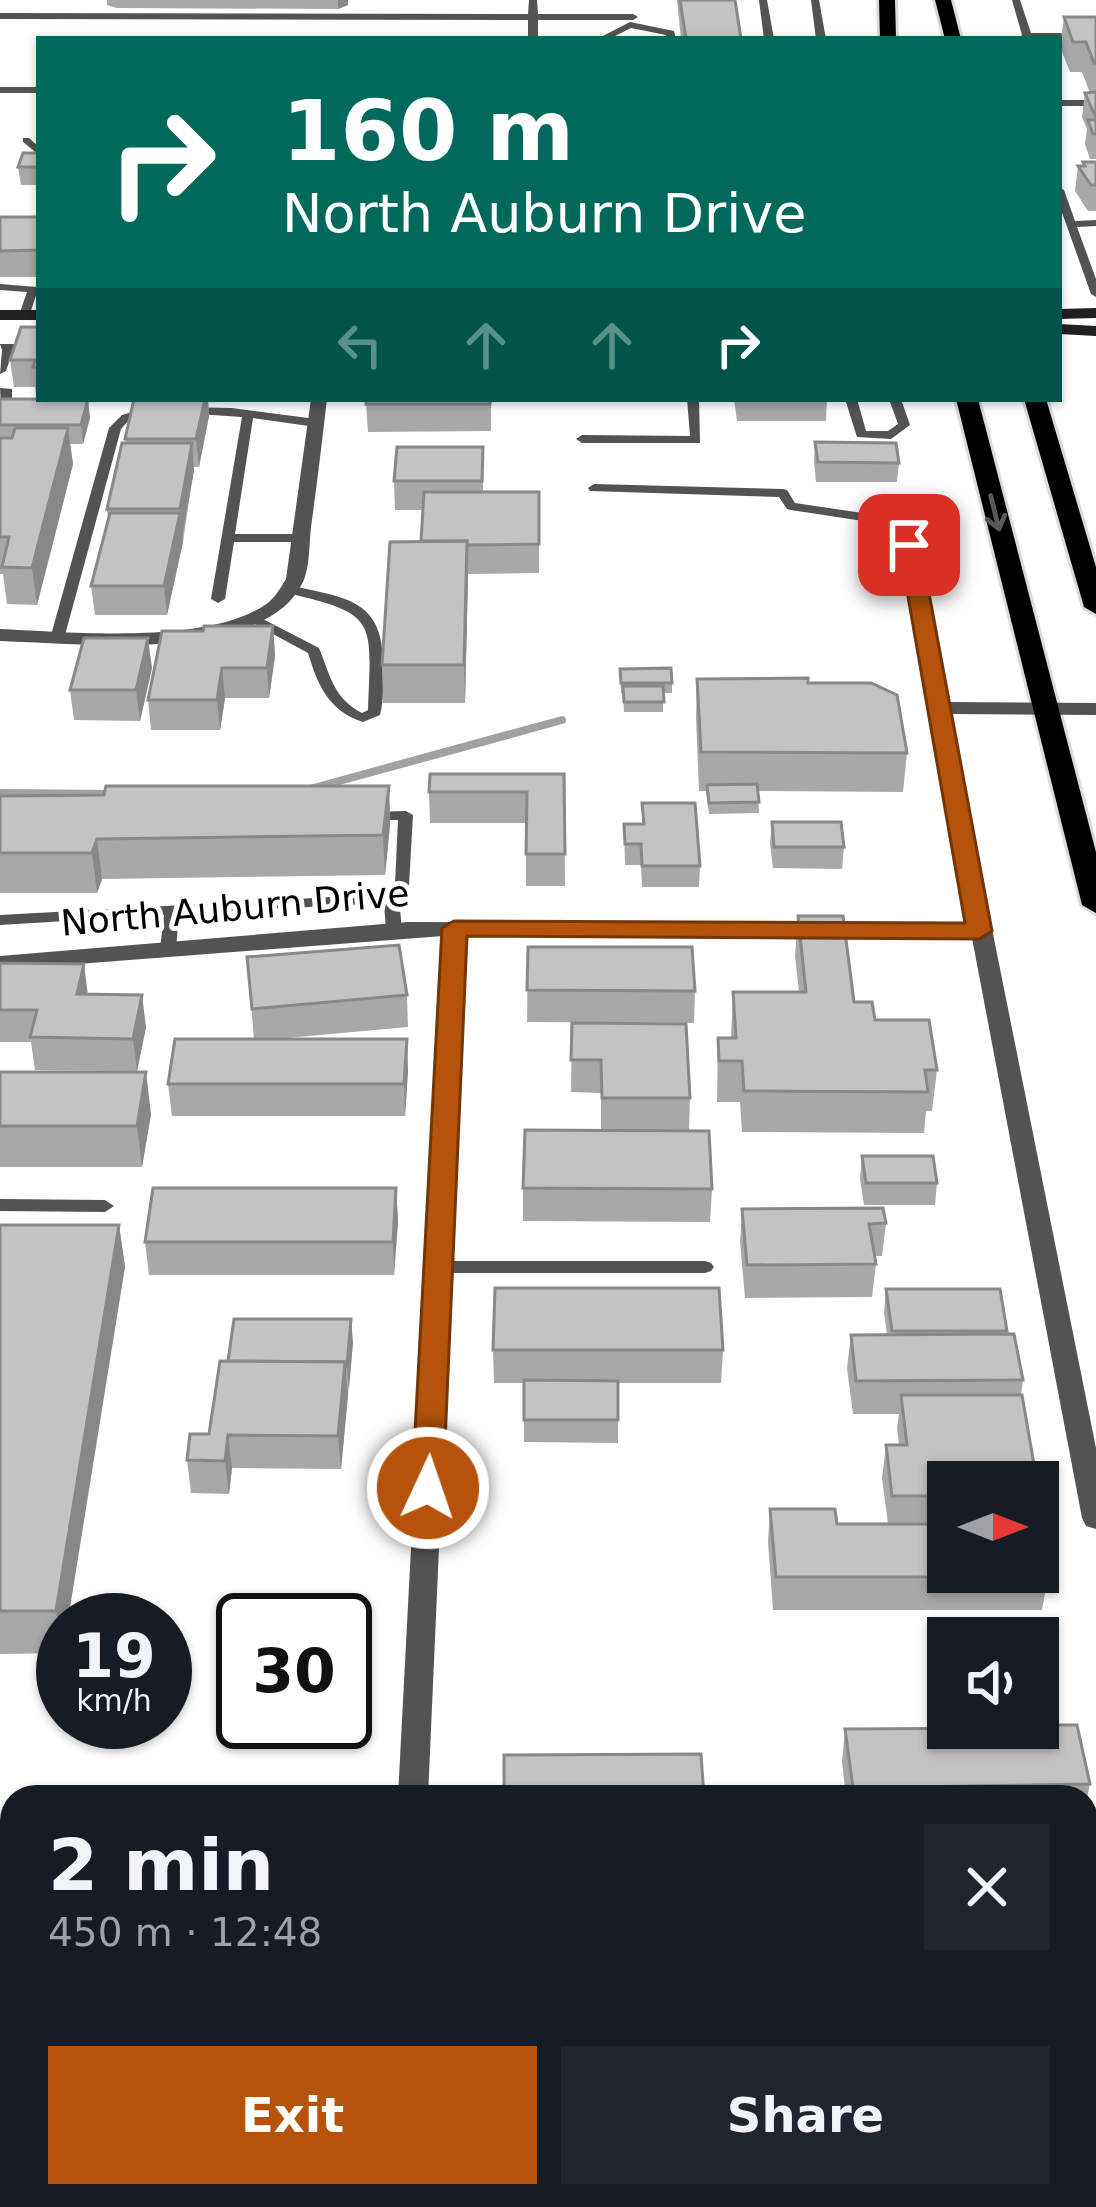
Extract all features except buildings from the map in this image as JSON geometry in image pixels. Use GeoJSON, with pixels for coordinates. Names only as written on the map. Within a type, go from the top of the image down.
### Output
{"type":"FeatureCollection","features":[{"type":"Feature","properties":{"kind":"main road"},"geometry":{"type":"LineString","coordinates":[[887,0],[888,36]]}},
{"type":"Feature","properties":{"kind":"main road"},"geometry":{"type":"LineString","coordinates":[[944,0],[952,36]]}},
{"type":"Feature","properties":{"kind":"main road"},"geometry":{"type":"LineString","coordinates":[[1062,314],[1096,313]]}},
{"type":"Feature","properties":{"kind":"main road"},"geometry":{"type":"LineString","coordinates":[[0,315],[32,315]]}},
{"type":"Feature","properties":{"kind":"main road"},"geometry":{"type":"LineString","coordinates":[[1062,329],[1096,331]]}},
{"type":"Feature","properties":{"kind":"main road"},"geometry":{"type":"LineString","coordinates":[[968,402],[1096,905]]}},
{"type":"Feature","properties":{"kind":"main road"},"geometry":{"type":"LineString","coordinates":[[1036,402],[1096,607]]}},
{"type":"Feature","properties":{"kind":"street"},"geometry":{"type":"LineString","coordinates":[[0,635],[196,634],[276,611],[292,590],[319,402]]}},
{"type":"Feature","properties":{"kind":"street"},"geometry":{"type":"LineString","coordinates":[[876,519],[909,545],[979,931],[1096,1518]]}},
{"type":"Feature","properties":{"kind":"street"},"geometry":{"type":"LineString","coordinates":[[938,708],[1096,709]]}},
{"type":"Feature","properties":{"kind":"street"},"geometry":{"type":"LineString","coordinates":[[414,1785],[454,928]]}},
{"type":"Feature","properties":{"kind":"street","name":"North Auburn Drive"},"geometry":{"type":"LineString","coordinates":[[0,963],[454,928],[979,931]]}},
{"type":"Feature","properties":{"kind":"lane"},"geometry":{"type":"LineString","coordinates":[[532,36],[533,0]]}},
{"type":"Feature","properties":{"kind":"lane"},"geometry":{"type":"LineString","coordinates":[[631,21],[632,0]]}},
{"type":"Feature","properties":{"kind":"lane"},"geometry":{"type":"LineString","coordinates":[[763,0],[769,36]]}},
{"type":"Feature","properties":{"kind":"lane"},"geometry":{"type":"LineString","coordinates":[[815,0],[821,36]]}},
{"type":"Feature","properties":{"kind":"lane"},"geometry":{"type":"LineString","coordinates":[[1016,0],[1025,36]]}},
{"type":"Feature","properties":{"kind":"lane"},"geometry":{"type":"LineString","coordinates":[[0,16],[586,16],[631,21],[671,36]]}},
{"type":"Feature","properties":{"kind":"lane"},"geometry":{"type":"LineString","coordinates":[[586,16],[586,36]]}},
{"type":"Feature","properties":{"kind":"lane"},"geometry":{"type":"LineString","coordinates":[[607,36],[631,21]]}},
{"type":"Feature","properties":{"kind":"lane"},"geometry":{"type":"LineString","coordinates":[[1062,37],[1096,36]]}},
{"type":"Feature","properties":{"kind":"lane"},"geometry":{"type":"LineString","coordinates":[[0,90],[36,90]]}},
{"type":"Feature","properties":{"kind":"lane"},"geometry":{"type":"LineString","coordinates":[[1062,103],[1096,103]]}},
{"type":"Feature","properties":{"kind":"lane"},"geometry":{"type":"LineString","coordinates":[[1062,114],[1096,114]]}},
{"type":"Feature","properties":{"kind":"lane"},"geometry":{"type":"LineString","coordinates":[[26,140],[36,149]]}},
{"type":"Feature","properties":{"kind":"lane"},"geometry":{"type":"LineString","coordinates":[[1062,185],[1078,182]]}},
{"type":"Feature","properties":{"kind":"lane"},"geometry":{"type":"LineString","coordinates":[[1062,196],[1096,294]]}},
{"type":"Feature","properties":{"kind":"lane"},"geometry":{"type":"LineString","coordinates":[[1071,224],[1096,223]]}},
{"type":"Feature","properties":{"kind":"lane"},"geometry":{"type":"LineString","coordinates":[[0,286],[33,289],[32,315]]}},
{"type":"Feature","properties":{"kind":"lane"},"geometry":{"type":"LineString","coordinates":[[0,371],[4,347],[36,347]]}},
{"type":"Feature","properties":{"kind":"lane"},"geometry":{"type":"LineString","coordinates":[[0,391],[8,391],[5,404],[27,404]]}},
{"type":"Feature","properties":{"kind":"lane"},"geometry":{"type":"LineString","coordinates":[[582,440],[696,440],[693,402]]}},
{"type":"Feature","properties":{"kind":"lane"},"geometry":{"type":"LineString","coordinates":[[852,402],[861,434],[877,437],[900,430],[904,424],[896,402]]}},
{"type":"Feature","properties":{"kind":"lane"},"geometry":{"type":"LineString","coordinates":[[58,635],[115,428],[126,417],[142,411],[248,414],[316,423]]}},
{"type":"Feature","properties":{"kind":"lane"},"geometry":{"type":"LineString","coordinates":[[218,599],[248,414]]}},
{"type":"Feature","properties":{"kind":"lane"},"geometry":{"type":"LineString","coordinates":[[594,488],[783,493],[791,506],[876,519]]}},
{"type":"Feature","properties":{"kind":"lane"},"geometry":{"type":"LineString","coordinates":[[228,538],[301,538]]}},
{"type":"Feature","properties":{"kind":"lane"},"geometry":{"type":"LineString","coordinates":[[254,620],[314,651],[324,687],[349,713],[363,718],[375,712],[377,642],[371,622],[359,608],[340,599],[292,590]]}},
{"type":"Feature","properties":{"kind":"lane"},"geometry":{"type":"LineString","coordinates":[[346,816],[406,815],[402,884],[391,898],[394,931]]}},
{"type":"Feature","properties":{"kind":"lane"},"geometry":{"type":"LineString","coordinates":[[0,920],[391,898]]}},
{"type":"Feature","properties":{"kind":"lane"},"geometry":{"type":"LineString","coordinates":[[168,950],[172,908]]}},
{"type":"Feature","properties":{"kind":"lane"},"geometry":{"type":"LineString","coordinates":[[0,1205],[105,1205]]}},
{"type":"Feature","properties":{"kind":"lane"},"geometry":{"type":"LineString","coordinates":[[438,1268],[705,1268]]}},
{"type":"Feature","properties":{"kind":"waterway"},"geometry":{"type":"LineString","coordinates":[[310,789],[562,720]]}},
{"type":"Feature","properties":{"kind":"waterway"},"geometry":{"type":"LineString","coordinates":[[0,793],[118,794]]}},
{"type":"Feature","properties":{"kind":"route"},"geometry":{"type":"LineString","coordinates":[[428,1488],[454,928],[979,931],[909,545]]}}]}
